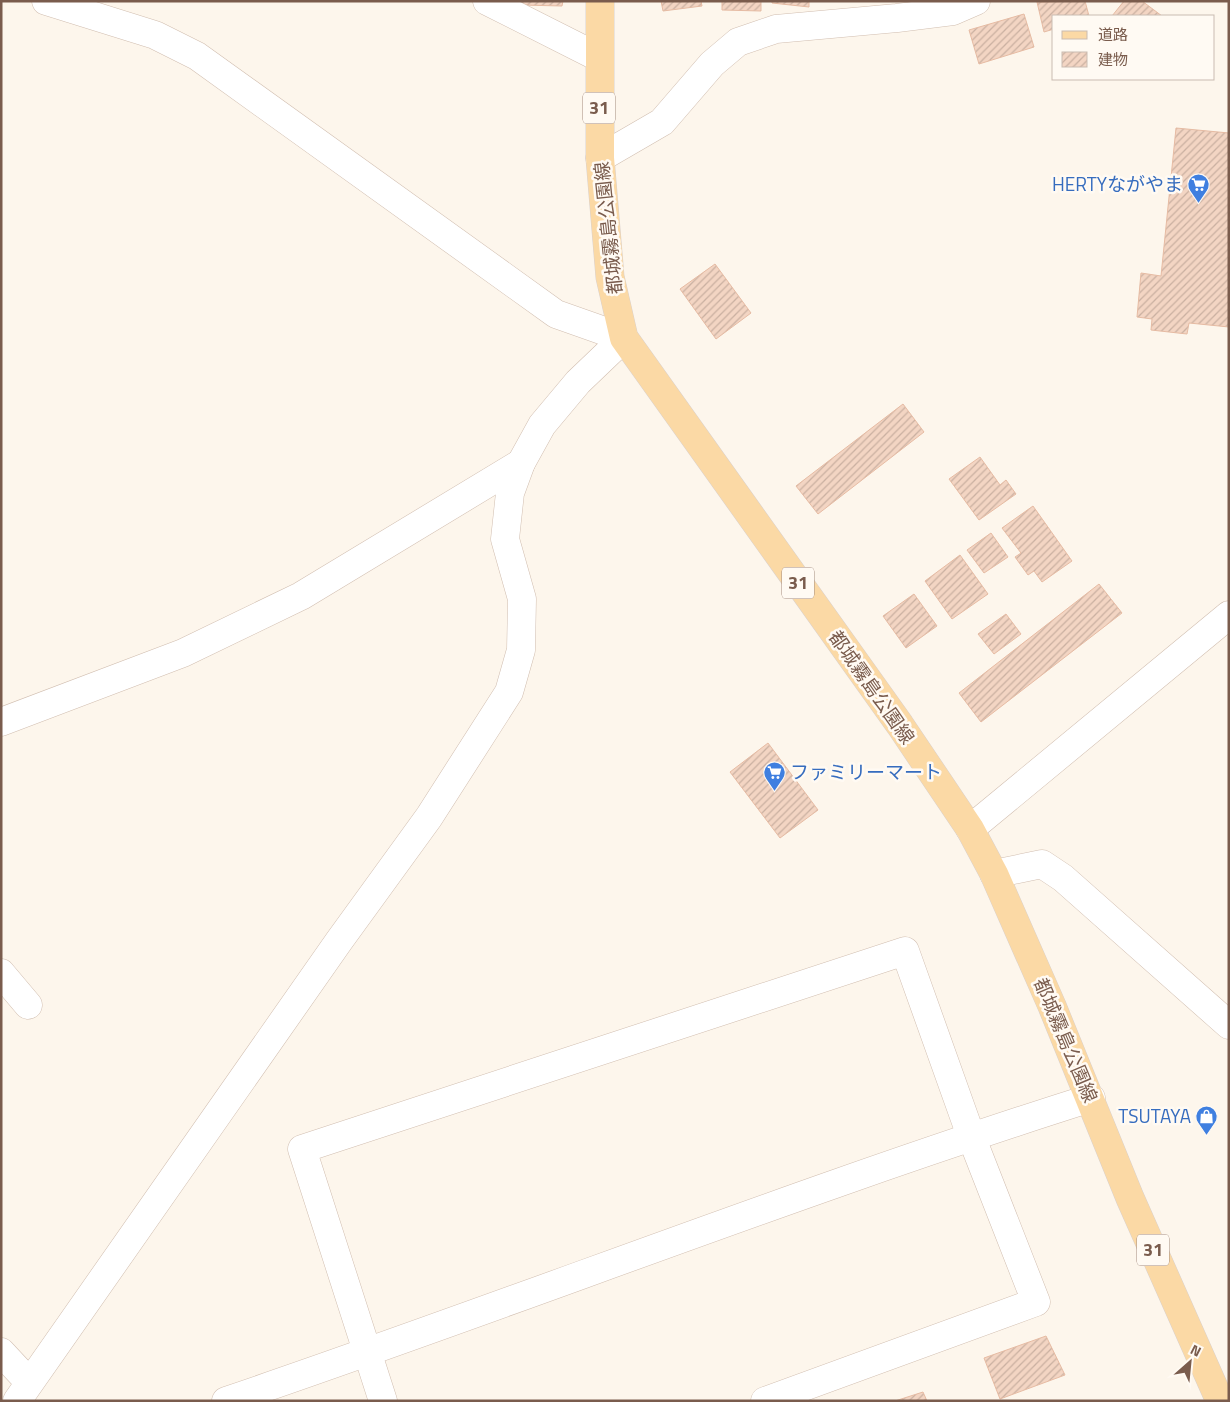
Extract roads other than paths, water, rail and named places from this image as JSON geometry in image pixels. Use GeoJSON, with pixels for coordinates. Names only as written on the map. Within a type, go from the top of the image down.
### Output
{"type":"FeatureCollection","features":[{"type":"Feature","properties":{"kind":"main road","name":"都城霧島公園線"},"geometry":{"type":"LineString","coordinates":[[600,1],[598,57],[600,158],[610,277],[624,338],[900,725],[970,829],[994,874],[1091,1098],[1130,1198],[1220,1401]]}},
{"type":"Feature","properties":{"kind":"street"},"geometry":{"type":"LineString","coordinates":[[1,1352],[23,1391],[429,818],[509,692],[521,650],[522,599],[505,539],[510,493],[521,463],[542,426],[578,382],[624,338],[556,314],[197,56],[155,35],[46,1]]}},
{"type":"Feature","properties":{"kind":"street"},"geometry":{"type":"LineString","coordinates":[[487,1],[598,57]]}},
{"type":"Feature","properties":{"kind":"street"},"geometry":{"type":"LineString","coordinates":[[600,158],[662,122],[712,64],[738,42],[776,29],[953,11],[976,1]]}},
{"type":"Feature","properties":{"kind":"street"},"geometry":{"type":"LineString","coordinates":[[1,722],[183,653],[294,600],[521,463]]}},
{"type":"Feature","properties":{"kind":"street"},"geometry":{"type":"LineString","coordinates":[[970,829],[1229,615]]}},
{"type":"Feature","properties":{"kind":"street"},"geometry":{"type":"LineString","coordinates":[[994,874],[1042,864],[1063,878],[1229,1025]]}},
{"type":"Feature","properties":{"kind":"street"},"geometry":{"type":"LineString","coordinates":[[383,1401],[302,1149],[906,951],[971,1136],[1036,1302],[765,1401]]}},
{"type":"Feature","properties":{"kind":"street"},"geometry":{"type":"LineString","coordinates":[[1,973],[28,1005]]}},
{"type":"Feature","properties":{"kind":"street"},"geometry":{"type":"LineString","coordinates":[[226,1401],[367,1353],[971,1136],[1091,1098]]}},
{"type":"Feature","properties":{"kind":"place","name":"HERTYながやま"},"geometry":{"type":"Point","coordinates":[1199,203]}},
{"type":"Feature","properties":{"kind":"place","name":"ファミリーマート"},"geometry":{"type":"Point","coordinates":[774,791]}},
{"type":"Feature","properties":{"kind":"place","name":"TSUTAYA"},"geometry":{"type":"Point","coordinates":[1207,1135]}}]}
